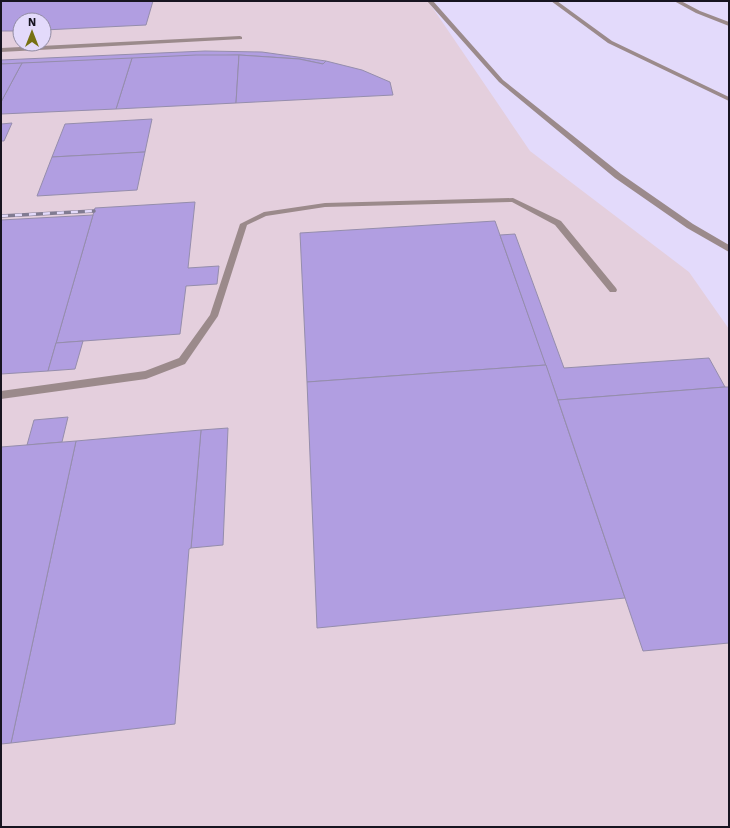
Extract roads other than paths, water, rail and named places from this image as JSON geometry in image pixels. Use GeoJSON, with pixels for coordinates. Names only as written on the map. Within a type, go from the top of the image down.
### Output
{"type":"FeatureCollection","features":[{"type":"Feature","properties":{"kind":"lane"},"geometry":{"type":"LineString","coordinates":[[430,1],[501,81],[618,176],[690,226],[729,249]]}},
{"type":"Feature","properties":{"kind":"lane"},"geometry":{"type":"LineString","coordinates":[[554,1],[610,42],[729,99]]}},
{"type":"Feature","properties":{"kind":"lane"},"geometry":{"type":"LineString","coordinates":[[677,1],[698,12],[729,24]]}},
{"type":"Feature","properties":{"kind":"lane"},"geometry":{"type":"LineString","coordinates":[[1,50],[131,45],[240,38]]}},
{"type":"Feature","properties":{"kind":"lane"},"geometry":{"type":"LineString","coordinates":[[1,395],[146,375],[182,361],[214,316],[244,224],[264,214],[325,205],[513,200],[558,222],[613,290]]}},
{"type":"Feature","properties":{"kind":"railway"},"geometry":{"type":"LineString","coordinates":[[1,216],[94,211]]}}]}
